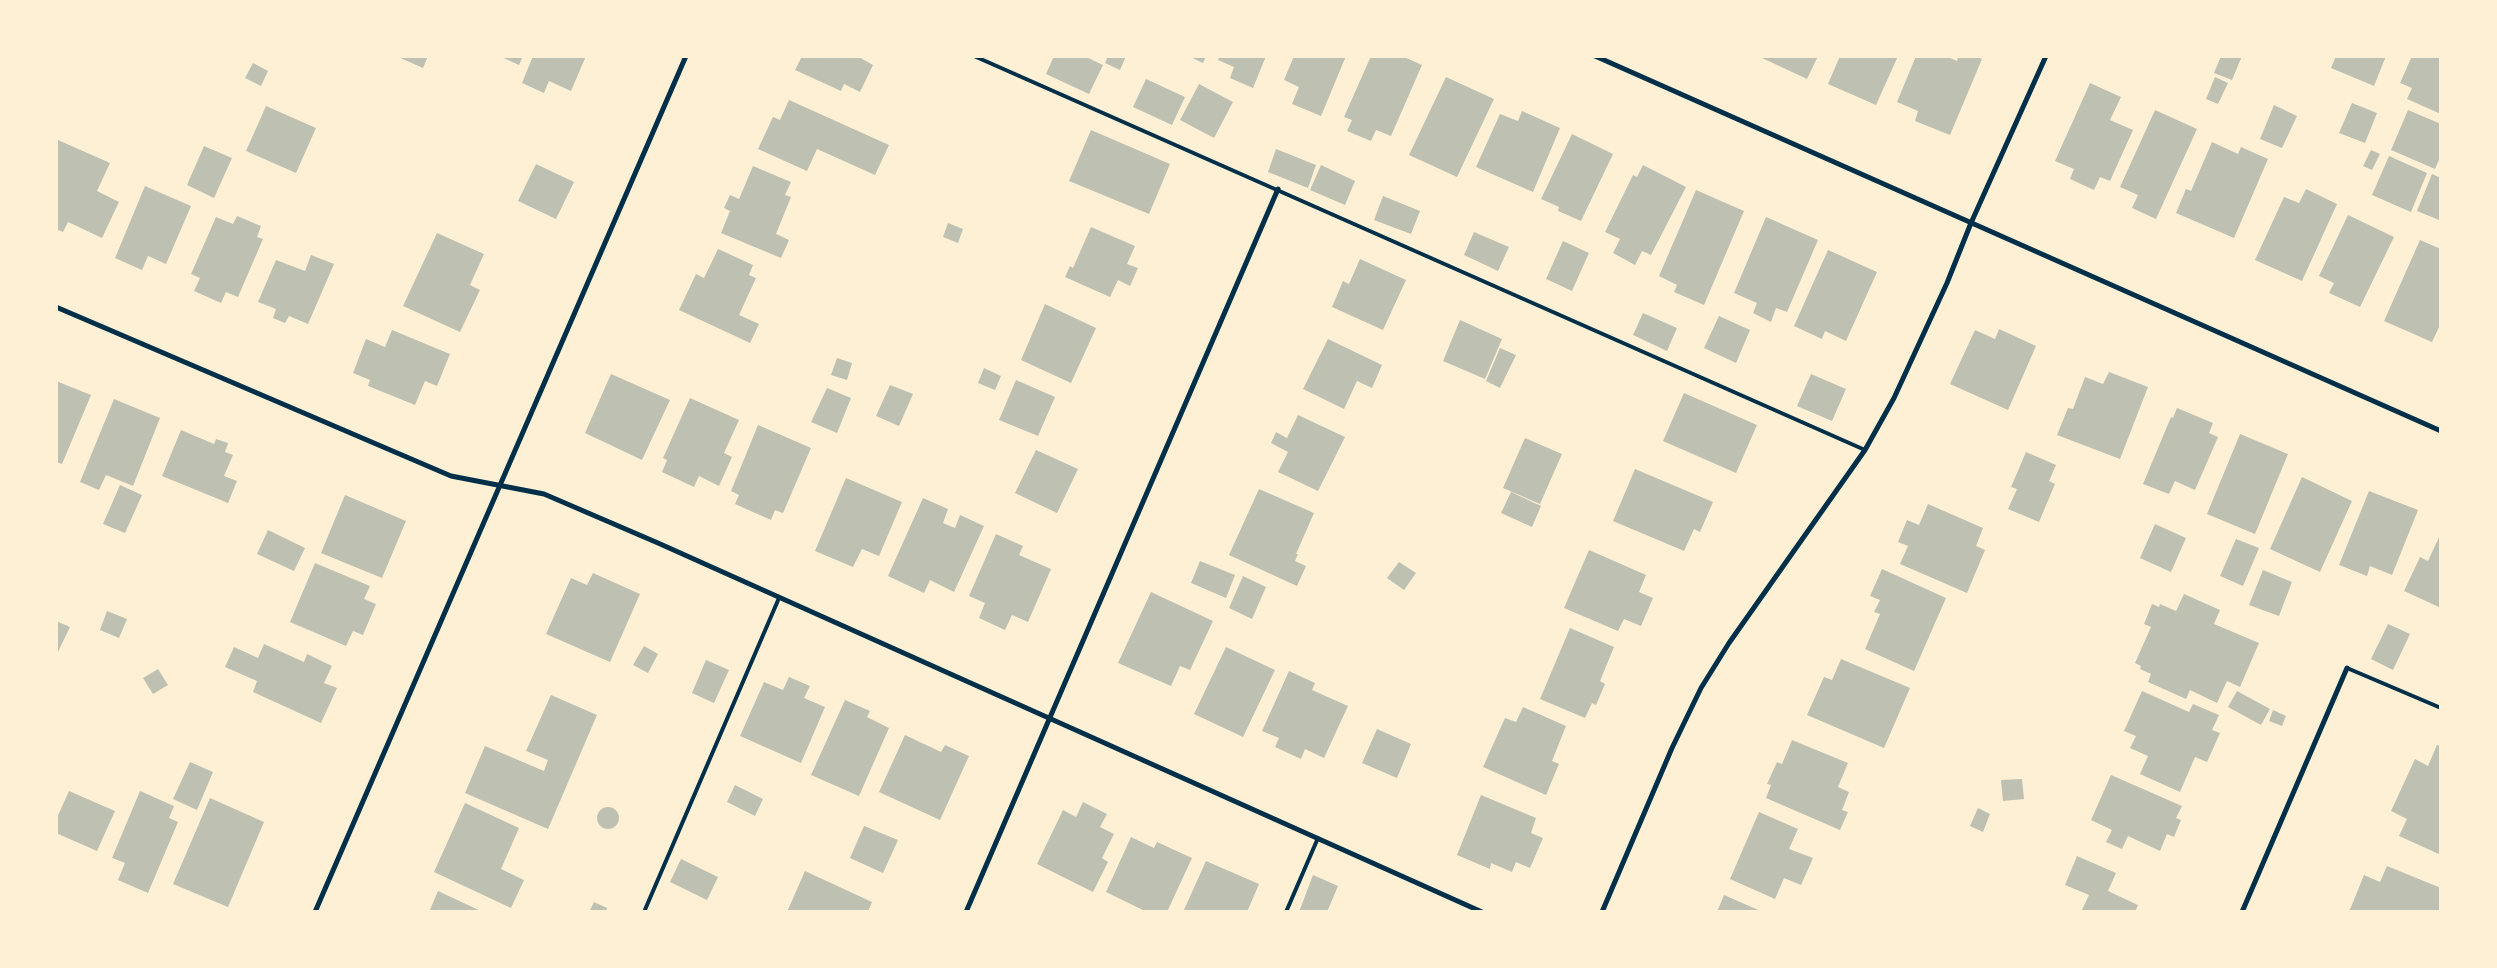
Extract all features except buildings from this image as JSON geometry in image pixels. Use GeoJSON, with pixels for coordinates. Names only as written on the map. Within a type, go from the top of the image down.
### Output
{"type":"FeatureCollection","features":[{"type":"Feature","properties":{"kind":"street"},"geometry":{"type":"LineString","coordinates":[[315,912],[686,56]]}},
{"type":"Feature","properties":{"kind":"street"},"geometry":{"type":"LineString","coordinates":[[1595,56],[2441,431]]}},
{"type":"Feature","properties":{"kind":"street"},"geometry":{"type":"LineString","coordinates":[[1602,912],[1672,748],[1701,688],[1729,644],[1865,450],[1894,398],[1947,283],[1971,223],[2046,56]]}},
{"type":"Feature","properties":{"kind":"street"},"geometry":{"type":"LineString","coordinates":[[966,912],[1278,189]]}},
{"type":"Feature","properties":{"kind":"street"},"geometry":{"type":"LineString","coordinates":[[56,307],[451,476],[544,494],[1482,912]]}},
{"type":"Feature","properties":{"kind":"street"},"geometry":{"type":"LineString","coordinates":[[2242,912],[2347,668]]}},
{"type":"Feature","properties":{"kind":"lane"},"geometry":{"type":"LineString","coordinates":[[974,56],[1865,450]]}},
{"type":"Feature","properties":{"kind":"lane"},"geometry":{"type":"LineString","coordinates":[[644,912],[779,598]]}},
{"type":"Feature","properties":{"kind":"lane"},"geometry":{"type":"LineString","coordinates":[[2347,668],[2441,708]]}},
{"type":"Feature","properties":{"kind":"lane"},"geometry":{"type":"LineString","coordinates":[[1286,912],[1318,838]]}}]}
